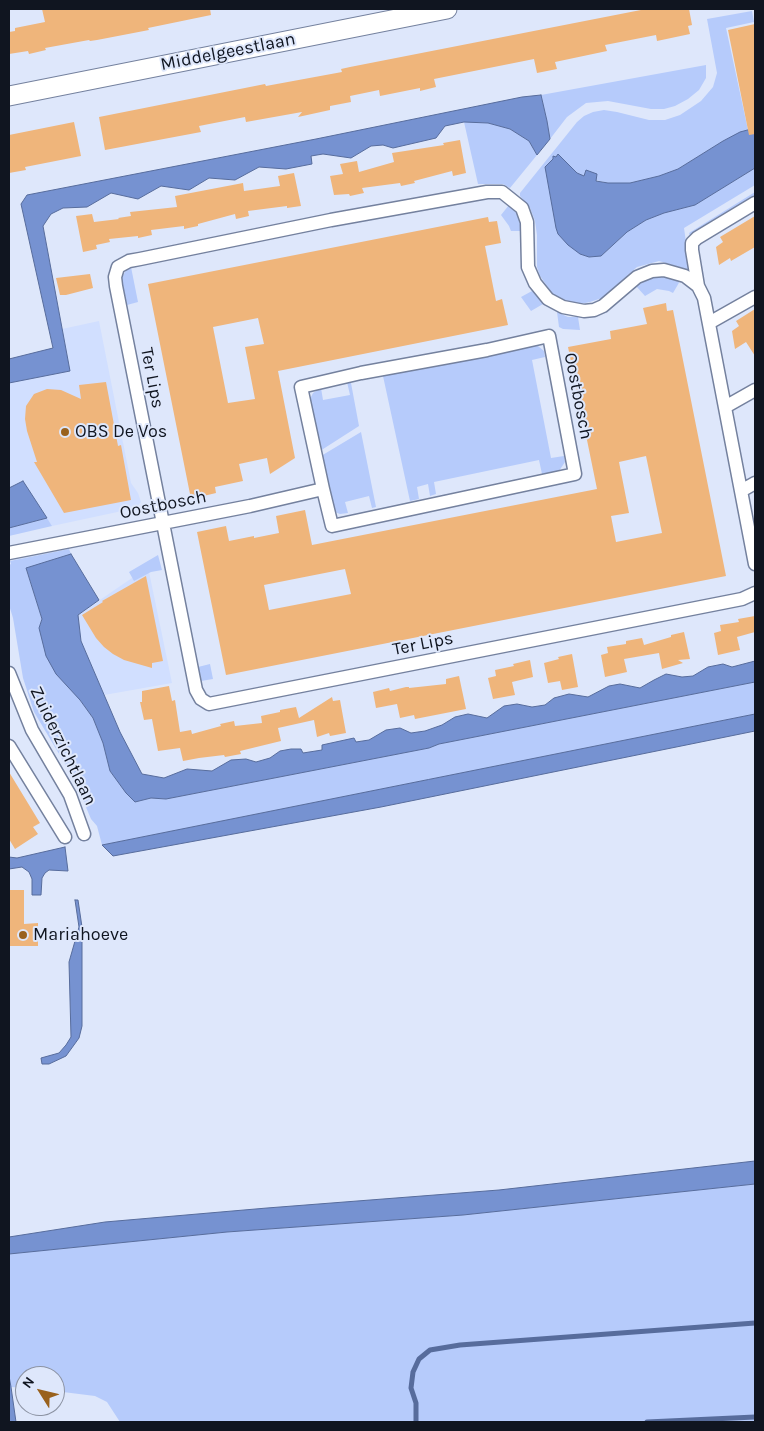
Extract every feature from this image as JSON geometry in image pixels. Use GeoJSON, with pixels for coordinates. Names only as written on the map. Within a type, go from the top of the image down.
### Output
{"type":"FeatureCollection","features":[{"type":"Feature","properties":{"kind":"street","name":"Middelgeestlaan"},"geometry":{"type":"LineString","coordinates":[[9,96],[447,9]]}},
{"type":"Feature","properties":{"kind":"street","name":"Ter Lips"},"geometry":{"type":"LineString","coordinates":[[698,286],[685,276],[673,272],[664,270],[652,271],[637,277],[604,306],[584,311],[564,307],[548,299],[535,284],[528,268],[527,222],[522,208],[502,192],[487,192],[331,220],[129,261],[118,267],[115,277],[196,690],[201,699],[209,704],[742,600],[755,593]]}},
{"type":"Feature","properties":{"kind":"street"},"geometry":{"type":"LineString","coordinates":[[755,203],[697,238],[692,243],[698,286],[704,298],[755,564]]}},
{"type":"Feature","properties":{"kind":"street"},"geometry":{"type":"LineString","coordinates":[[709,323],[755,297]]}},
{"type":"Feature","properties":{"kind":"street","name":"Oostbosch"},"geometry":{"type":"LineString","coordinates":[[549,336],[575,474],[332,526],[323,489],[301,387],[361,373],[487,350],[549,336]]}},
{"type":"Feature","properties":{"kind":"street"},"geometry":{"type":"LineString","coordinates":[[725,407],[755,390]]}},
{"type":"Feature","properties":{"kind":"street"},"geometry":{"type":"LineString","coordinates":[[741,491],[755,483]]}},
{"type":"Feature","properties":{"kind":"street","name":"Oostbosch"},"geometry":{"type":"LineString","coordinates":[[9,553],[250,506],[323,489]]}},
{"type":"Feature","properties":{"kind":"street","name":"Zuiderzichtlaan"},"geometry":{"type":"LineString","coordinates":[[9,673],[32,730],[70,795],[84,834]]}},
{"type":"Feature","properties":{"kind":"street"},"geometry":{"type":"LineString","coordinates":[[9,746],[65,838]]}},
{"type":"Feature","properties":{"kind":"shaded area"},"geometry":{"type":"Polygon","coordinates":[[[752,11],[754,22],[726,28],[748,130],[723,141],[678,169],[659,176],[630,183],[608,183],[596,180],[586,171],[584,176],[577,173],[580,254],[589,257],[601,256],[627,232],[646,220],[695,205],[755,168],[755,185],[684,228],[690,270],[659,261],[637,267],[602,298],[580,304],[560,299],[552,293],[540,276],[537,267],[535,221],[530,208],[520,196],[520,193],[577,122],[584,116],[604,110],[649,120],[665,120],[680,115],[701,101],[713,87],[717,73],[707,19],[752,11]]]}},
{"type":"Feature","properties":{"kind":"shaded area"},"geometry":{"type":"Polygon","coordinates":[[[706,65],[706,78],[699,90],[675,106],[664,109],[651,109],[608,101],[586,103],[567,117],[550,139],[541,95],[706,65]]]}},
{"type":"Feature","properties":{"kind":"shaded area"},"geometry":{"type":"Polygon","coordinates":[[[541,95],[550,139],[537,155],[529,141],[510,129],[488,123],[464,122],[445,126],[436,138],[393,148],[383,145],[371,146],[351,158],[323,154],[311,156],[312,164],[286,169],[259,167],[235,180],[209,178],[189,190],[161,186],[138,199],[111,193],[87,207],[63,208],[51,214],[43,226],[70,371],[9,383],[9,359],[53,348],[21,204],[27,195],[522,97],[541,95]]]}},
{"type":"Feature","properties":{"kind":"shaded area"},"geometry":{"type":"Polygon","coordinates":[[[464,122],[488,123],[510,129],[529,141],[537,155],[510,188],[503,184],[478,184],[464,122]]]}},
{"type":"Feature","properties":{"kind":"shaded area"},"geometry":{"type":"Polygon","coordinates":[[[755,128],[755,168],[695,205],[646,220],[627,232],[601,256],[589,257],[580,254],[558,234],[545,167],[553,159],[553,156],[556,157],[558,154],[577,173],[584,176],[586,170],[597,174],[596,181],[630,183],[678,169],[723,141],[740,132],[755,128]]]}},
{"type":"Feature","properties":{"kind":"shaded area"},"geometry":{"type":"Polygon","coordinates":[[[755,192],[755,195],[690,236],[689,233],[755,192]]]}},
{"type":"Feature","properties":{"kind":"shaded area"},"geometry":{"type":"Polygon","coordinates":[[[509,205],[520,217],[523,231],[511,231],[501,215],[509,205]]]}},
{"type":"Feature","properties":{"kind":"shaded area"},"geometry":{"type":"Polygon","coordinates":[[[131,267],[138,302],[127,305],[122,277],[127,269],[131,267]]]}},
{"type":"Feature","properties":{"kind":"shaded area"},"geometry":{"type":"Polygon","coordinates":[[[666,275],[680,281],[673,293],[657,289],[645,296],[636,286],[655,276],[666,275]]]}},
{"type":"Feature","properties":{"kind":"shaded area"},"geometry":{"type":"Polygon","coordinates":[[[532,291],[543,304],[531,311],[521,297],[532,291]]]}},
{"type":"Feature","properties":{"kind":"shaded area"},"geometry":{"type":"Polygon","coordinates":[[[557,312],[568,317],[578,317],[580,330],[559,327],[557,312]]]}},
{"type":"Feature","properties":{"kind":"shaded area","name":"OBS De Vos"},"geometry":{"type":"Polygon","coordinates":[[[99,321],[131,483],[138,493],[141,502],[136,508],[52,526],[23,482],[9,488],[9,383],[70,371],[62,329],[99,321]]]}},
{"type":"Feature","properties":{"kind":"shaded area"},"geometry":{"type":"Polygon","coordinates":[[[538,346],[544,351],[545,357],[532,360],[551,458],[564,456],[565,462],[559,471],[542,474],[539,460],[434,482],[436,494],[430,496],[428,484],[417,487],[419,499],[410,501],[383,376],[538,346]]]}},
{"type":"Feature","properties":{"kind":"shaded area"},"geometry":{"type":"Polygon","coordinates":[[[347,382],[351,383],[359,426],[320,451],[310,399],[313,393],[321,388],[323,400],[350,395],[347,382]]]}},
{"type":"Feature","properties":{"kind":"shaded area"},"geometry":{"type":"Polygon","coordinates":[[[361,432],[376,507],[372,508],[369,496],[345,502],[348,513],[340,514],[331,507],[321,456],[361,432]]]}},
{"type":"Feature","properties":{"kind":"shaded area"},"geometry":{"type":"Polygon","coordinates":[[[23,481],[47,518],[9,528],[9,488],[23,481]]]}},
{"type":"Feature","properties":{"kind":"shaded area"},"geometry":{"type":"Polygon","coordinates":[[[47,518],[52,526],[9,536],[9,528],[47,518]]]}},
{"type":"Feature","properties":{"kind":"shaded area"},"geometry":{"type":"Polygon","coordinates":[[[69,549],[71,554],[26,569],[42,619],[39,628],[80,700],[93,718],[103,743],[110,771],[135,802],[151,798],[166,799],[755,682],[755,714],[102,845],[97,826],[91,819],[74,779],[34,712],[23,678],[9,605],[10,561],[69,549]]]}},
{"type":"Feature","properties":{"kind":"shaded area"},"geometry":{"type":"Polygon","coordinates":[[[71,554],[99,600],[78,615],[81,641],[120,732],[142,774],[164,778],[187,769],[212,771],[231,760],[246,759],[256,762],[270,758],[280,751],[291,749],[301,749],[303,753],[322,750],[322,745],[354,738],[356,742],[369,740],[386,730],[400,728],[411,733],[425,731],[442,725],[455,717],[468,714],[487,718],[504,706],[517,704],[532,707],[545,705],[554,698],[569,694],[588,697],[609,686],[620,684],[640,688],[666,674],[682,677],[693,676],[708,667],[723,664],[732,667],[755,661],[755,682],[166,799],[151,798],[135,802],[110,771],[103,743],[93,718],[80,700],[56,674],[46,656],[39,628],[42,619],[26,568],[71,554]]]}},
{"type":"Feature","properties":{"kind":"shaded area"},"geometry":{"type":"Polygon","coordinates":[[[158,555],[162,570],[151,572],[134,581],[129,572],[158,555]]]}},
{"type":"Feature","properties":{"kind":"shaded area"},"geometry":{"type":"Polygon","coordinates":[[[148,567],[172,683],[104,695],[81,641],[78,615],[148,567]]]}},
{"type":"Feature","properties":{"kind":"shaded area"},"geometry":{"type":"Polygon","coordinates":[[[210,664],[213,679],[201,681],[198,667],[210,664]]]}},
{"type":"Feature","properties":{"kind":"shaded area"},"geometry":{"type":"Polygon","coordinates":[[[755,714],[755,731],[381,807],[113,856],[102,845],[755,714]]]}},
{"type":"Feature","properties":{"kind":"shaded area"},"geometry":{"type":"Polygon","coordinates":[[[65,847],[68,871],[49,870],[45,873],[42,878],[41,895],[32,895],[32,879],[29,872],[22,867],[9,869],[9,857],[17,858],[65,847]]]}},
{"type":"Feature","properties":{"kind":"shaded area"},"geometry":{"type":"Polygon","coordinates":[[[75,900],[78,900],[82,927],[82,1026],[79,1038],[66,1056],[49,1064],[42,1064],[41,1058],[59,1053],[71,1037],[69,962],[79,927],[75,900]]]}},
{"type":"Feature","properties":{"kind":"shaded area"},"geometry":{"type":"Polygon","coordinates":[[[755,1161],[755,1184],[463,1215],[227,1232],[9,1254],[9,1237],[105,1222],[499,1190],[755,1161]]]}},
{"type":"Feature","properties":{"kind":"shaded area"},"geometry":{"type":"Polygon","coordinates":[[[755,1184],[755,1422],[120,1422],[107,1402],[95,1396],[65,1392],[65,1366],[15,1366],[15,1387],[11,1387],[9,1376],[9,1254],[227,1232],[463,1215],[755,1184]]]}},
{"type":"Feature","properties":{"kind":"shaded area"},"geometry":{"type":"Polygon","coordinates":[[[9,1376],[16,1422],[9,1422],[9,1376]]]}},
{"type":"Feature","properties":{"kind":"building"},"geometry":{"type":"Polygon","coordinates":[[[42,9],[210,9],[211,15],[148,28],[149,30],[45,48],[46,50],[29,54],[28,51],[9,54],[9,32],[15,31],[15,28],[45,22],[42,9]]]}},
{"type":"Feature","properties":{"kind":"building"},"geometry":{"type":"Polygon","coordinates":[[[646,9],[689,9],[692,25],[688,26],[690,34],[657,41],[656,35],[605,45],[607,51],[555,62],[557,69],[537,73],[534,59],[434,79],[436,87],[420,91],[420,88],[380,96],[379,90],[350,96],[351,102],[330,106],[330,110],[298,117],[302,112],[246,122],[245,117],[199,126],[201,132],[105,150],[99,117],[265,84],[266,86],[342,72],[341,69],[350,67],[646,9]]]}},
{"type":"Feature","properties":{"kind":"building"},"geometry":{"type":"Polygon","coordinates":[[[755,24],[755,134],[749,135],[728,30],[755,24]]]}},
{"type":"Feature","properties":{"kind":"building"},"geometry":{"type":"Polygon","coordinates":[[[74,122],[81,156],[25,167],[26,170],[9,173],[9,135],[74,122]]]}},
{"type":"Feature","properties":{"kind":"building"},"geometry":{"type":"Polygon","coordinates":[[[460,140],[466,173],[453,176],[452,171],[401,186],[400,183],[362,188],[364,193],[350,196],[349,194],[334,195],[330,176],[343,174],[340,164],[357,161],[359,172],[394,162],[392,153],[444,145],[443,143],[460,140]]]}},
{"type":"Feature","properties":{"kind":"building"},"geometry":{"type":"Polygon","coordinates":[[[294,173],[301,206],[248,211],[249,216],[236,219],[235,214],[184,229],[184,226],[151,230],[152,235],[138,238],[138,236],[109,239],[110,242],[96,245],[97,249],[83,252],[76,216],[92,214],[94,222],[119,219],[131,216],[130,212],[177,207],[175,196],[243,183],[244,191],[280,186],[278,176],[294,173]]]}},
{"type":"Feature","properties":{"kind":"building"},"geometry":{"type":"Polygon","coordinates":[[[755,216],[755,247],[731,261],[730,258],[719,265],[716,247],[723,242],[720,237],[755,216]]]}},
{"type":"Feature","properties":{"kind":"building"},"geometry":{"type":"Polygon","coordinates":[[[488,217],[489,222],[497,221],[501,243],[485,246],[496,301],[502,299],[508,325],[278,371],[295,458],[270,474],[267,458],[239,464],[243,481],[215,487],[216,493],[191,499],[148,284],[488,217]],[[258,318],[213,327],[228,403],[255,399],[245,347],[264,344],[258,318]]]}},
{"type":"Feature","properties":{"kind":"building"},"geometry":{"type":"Polygon","coordinates":[[[90,274],[93,288],[60,295],[56,278],[90,274]]]}},
{"type":"Feature","properties":{"kind":"building"},"geometry":{"type":"Polygon","coordinates":[[[666,303],[667,311],[673,310],[726,576],[226,675],[197,532],[226,526],[229,541],[279,533],[276,516],[305,510],[312,545],[597,489],[568,347],[611,339],[610,331],[647,324],[643,308],[666,303]],[[646,456],[619,462],[629,513],[611,516],[616,542],[662,533],[646,456]],[[345,569],[264,585],[269,610],[351,594],[345,569]]]}},
{"type":"Feature","properties":{"kind":"building"},"geometry":{"type":"Polygon","coordinates":[[[755,309],[755,356],[746,342],[735,349],[732,331],[739,326],[736,321],[755,309]]]}},
{"type":"Feature","properties":{"kind":"building"},"geometry":{"type":"Polygon","coordinates":[[[106,382],[118,446],[121,445],[131,500],[64,513],[34,462],[37,462],[27,431],[25,419],[26,406],[34,394],[47,389],[61,390],[81,399],[79,385],[106,382]]]}},
{"type":"Feature","properties":{"kind":"building"},"geometry":{"type":"Polygon","coordinates":[[[146,576],[163,661],[152,663],[152,668],[124,660],[113,654],[96,638],[82,615],[102,601],[146,576]]]}},
{"type":"Feature","properties":{"kind":"building"},"geometry":{"type":"Polygon","coordinates":[[[755,616],[755,632],[737,637],[740,650],[718,655],[714,633],[721,631],[720,625],[739,622],[738,619],[755,616]]]}},
{"type":"Feature","properties":{"kind":"building"},"geometry":{"type":"Polygon","coordinates":[[[684,632],[690,659],[678,660],[683,663],[662,669],[659,653],[624,659],[627,672],[605,677],[601,655],[608,653],[607,647],[626,644],[626,641],[642,638],[644,645],[684,632]]]}},
{"type":"Feature","properties":{"kind":"building"},"geometry":{"type":"Polygon","coordinates":[[[572,654],[578,687],[562,690],[560,681],[548,683],[544,663],[572,654]]]}},
{"type":"Feature","properties":{"kind":"building"},"geometry":{"type":"Polygon","coordinates":[[[530,660],[533,677],[512,682],[515,695],[493,699],[488,678],[496,676],[495,670],[530,660]]]}},
{"type":"Feature","properties":{"kind":"building"},"geometry":{"type":"Polygon","coordinates":[[[459,676],[466,709],[415,719],[414,715],[400,718],[397,704],[376,708],[373,692],[389,688],[390,691],[406,687],[446,684],[446,679],[459,676]]]}},
{"type":"Feature","properties":{"kind":"building"},"geometry":{"type":"Polygon","coordinates":[[[169,686],[172,701],[175,700],[180,732],[191,730],[192,734],[234,721],[235,726],[262,723],[261,716],[296,707],[299,718],[332,697],[333,701],[340,700],[346,733],[330,736],[329,733],[317,737],[314,720],[278,728],[281,741],[240,751],[241,754],[183,761],[180,748],[158,751],[152,719],[144,720],[140,702],[142,702],[142,691],[169,686]]]}},
{"type":"Feature","properties":{"kind":"building"},"geometry":{"type":"Polygon","coordinates":[[[9,772],[40,823],[33,827],[38,834],[15,849],[9,839],[9,772]]]}},
{"type":"Feature","properties":{"kind":"building"},"geometry":{"type":"Polygon","coordinates":[[[9,890],[24,890],[24,924],[38,923],[38,946],[9,946],[9,890]]]}},
{"type":"Feature","properties":{"kind":"waterway"},"geometry":{"type":"LineString","coordinates":[[416,1422],[416,1403],[411,1388],[413,1372],[419,1359],[430,1350],[460,1345],[755,1323]]}},
{"type":"Feature","properties":{"kind":"waterway"},"geometry":{"type":"LineString","coordinates":[[647,1422],[755,1417]]}},
{"type":"Feature","properties":{"kind":"place","name":"OBS De Vos"},"geometry":{"type":"Point","coordinates":[65,432]}},
{"type":"Feature","properties":{"kind":"place","name":"Mariahoeve"},"geometry":{"type":"Point","coordinates":[23,935]}}]}
